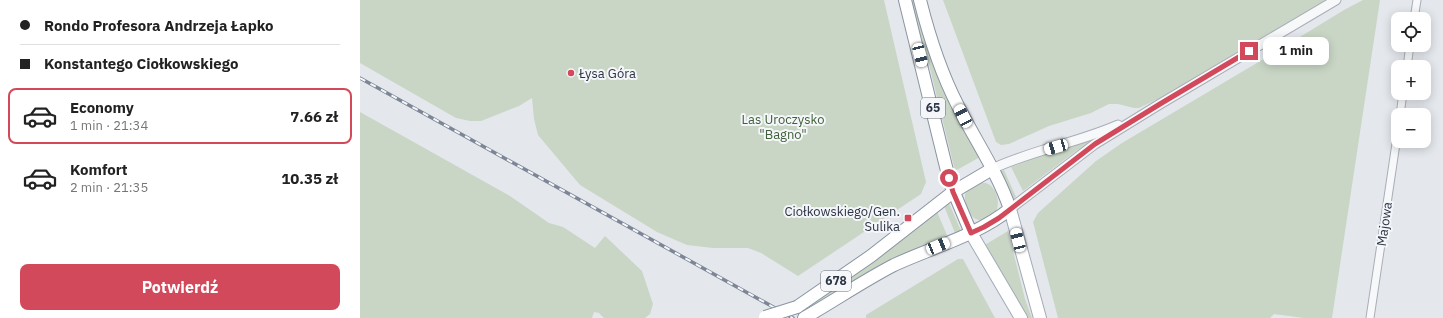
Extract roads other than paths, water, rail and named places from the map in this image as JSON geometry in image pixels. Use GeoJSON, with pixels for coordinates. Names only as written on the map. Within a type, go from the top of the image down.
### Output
{"type":"FeatureCollection","features":[{"type":"Feature","properties":{"kind":"main road","name":"65"},"geometry":{"type":"LineString","coordinates":[[905,0],[953,192],[971,233],[1020,318]]}},
{"type":"Feature","properties":{"kind":"main road","name":"65"},"geometry":{"type":"LineString","coordinates":[[920,0],[931,38],[949,85],[963,116],[1003,190],[1010,209],[1040,318]]}},
{"type":"Feature","properties":{"kind":"main road","name":"678"},"geometry":{"type":"LineString","coordinates":[[780,318],[872,256],[953,192],[992,169]]}},
{"type":"Feature","properties":{"kind":"main road","name":"678"},"geometry":{"type":"LineString","coordinates":[[807,316],[893,266],[984,227],[1010,209]]}},
{"type":"Feature","properties":{"kind":"main road"},"geometry":{"type":"LineString","coordinates":[[765,318],[798,306]]}},
{"type":"Feature","properties":{"kind":"street"},"geometry":{"type":"LineString","coordinates":[[1010,209],[1095,144],[1336,0]]}},
{"type":"Feature","properties":{"kind":"street"},"geometry":{"type":"LineString","coordinates":[[1415,12],[1417,0]]}},
{"type":"Feature","properties":{"kind":"street"},"geometry":{"type":"LineString","coordinates":[[992,169],[1030,154],[1081,140],[1110,129],[1160,104]]}},
{"type":"Feature","properties":{"kind":"street","name":"Majowa"},"geometry":{"type":"LineString","coordinates":[[1370,318],[1395,148]]}},
{"type":"Feature","properties":{"kind":"railway"},"geometry":{"type":"LineString","coordinates":[[360,78],[793,318]]}},
{"type":"Feature","properties":{"kind":"place","name":"Łysa Góra"},"geometry":{"type":"Point","coordinates":[571,73]}},
{"type":"Feature","properties":{"kind":"place","name":"Ciołkowskiego/Gen. Sulika"},"geometry":{"type":"Point","coordinates":[908,218]}},
{"type":"Feature","properties":{"kind":"park label","name":"Las Uroczysko \"Bagno\""},"geometry":{"type":"Point","coordinates":[783,126]}}]}
